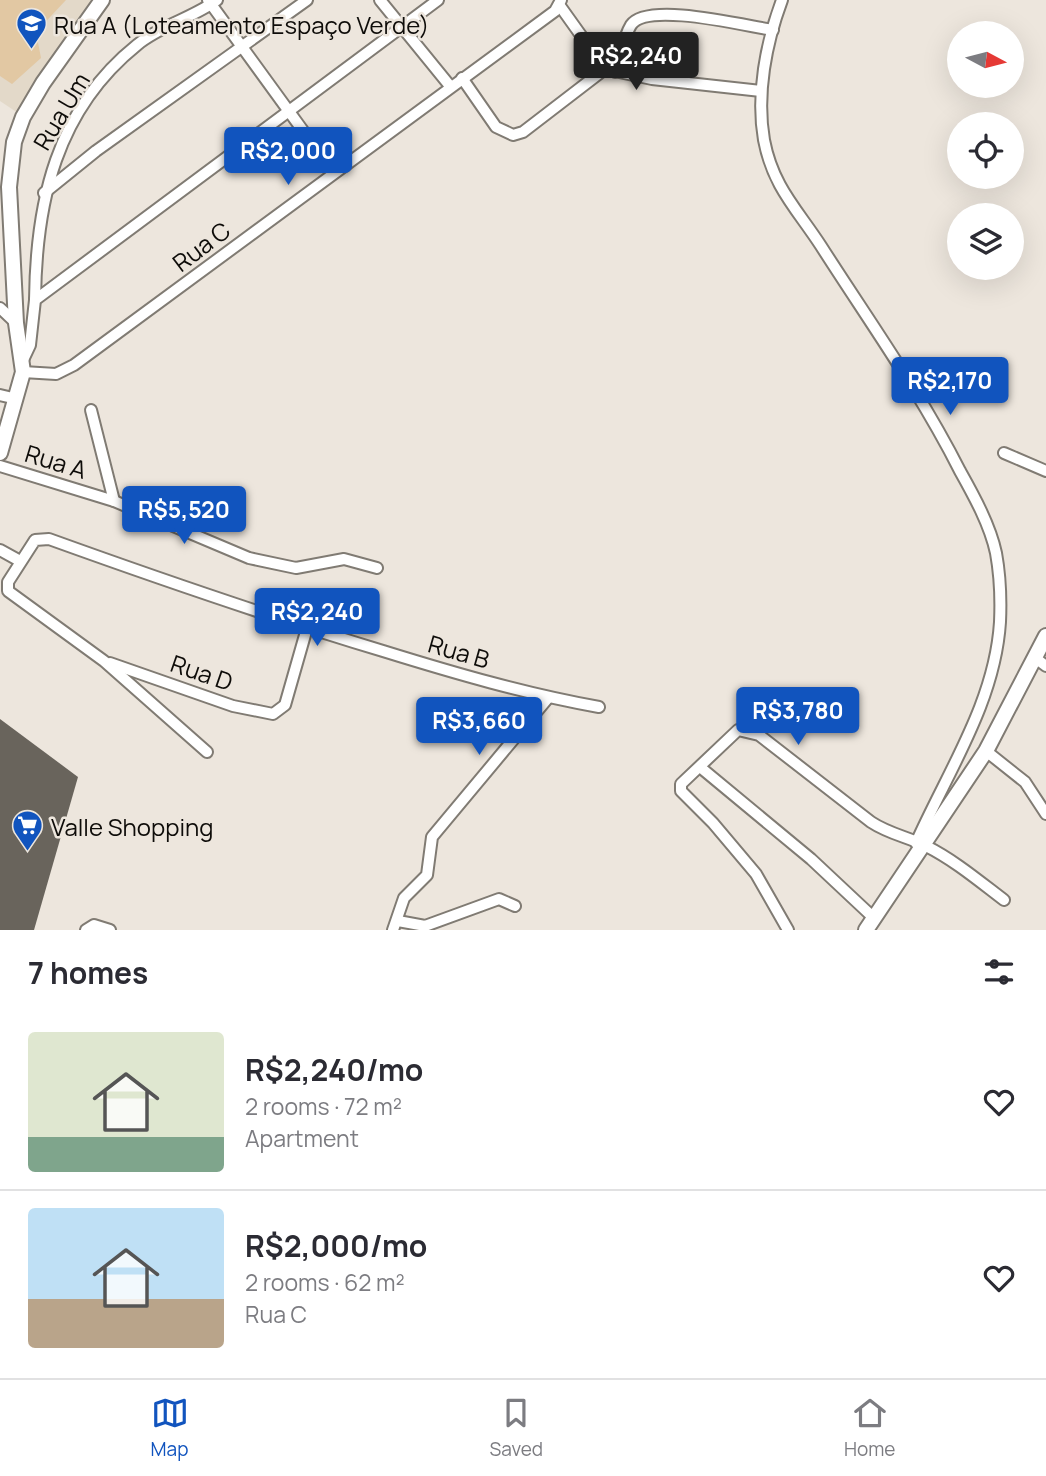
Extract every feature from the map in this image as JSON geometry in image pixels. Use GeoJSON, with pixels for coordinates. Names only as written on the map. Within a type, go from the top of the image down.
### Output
{"type":"FeatureCollection","features":[{"type":"Feature","properties":{"kind":"main road"},"geometry":{"type":"LineString","coordinates":[[0,453],[17,399],[22,367],[16,323],[9,187],[14,142],[23,117],[43,83],[102,0]]}},
{"type":"Feature","properties":{"kind":"main road"},"geometry":{"type":"LineString","coordinates":[[871,924],[920,844],[985,751],[1040,662],[1046,636]]}},
{"type":"Feature","properties":{"kind":"street"},"geometry":{"type":"LineString","coordinates":[[43,194],[96,151],[307,0]]}},
{"type":"Feature","properties":{"kind":"street"},"geometry":{"type":"LineString","coordinates":[[380,0],[450,86]]}},
{"type":"Feature","properties":{"kind":"street"},"geometry":{"type":"LineString","coordinates":[[22,367],[32,338],[35,300],[438,0]]}},
{"type":"Feature","properties":{"kind":"street"},"geometry":{"type":"LineString","coordinates":[[782,0],[761,91],[765,140],[777,181],[795,213],[819,243],[905,371],[936,423],[981,514],[996,553],[1000,620],[993,667],[967,739],[920,844]]}},
{"type":"Feature","properties":{"kind":"street"},"geometry":{"type":"LineString","coordinates":[[212,1],[242,48],[333,172]]}},
{"type":"Feature","properties":{"kind":"street","name":"Rua Um"},"geometry":{"type":"LineString","coordinates":[[35,300],[43,194],[64,138],[111,69],[138,44],[212,1]]}},
{"type":"Feature","properties":{"kind":"street"},"geometry":{"type":"LineString","coordinates":[[561,3],[610,70],[652,79],[761,91]]}},
{"type":"Feature","properties":{"kind":"street","name":"Rua C"},"geometry":{"type":"LineString","coordinates":[[22,367],[56,374],[65,371],[561,3]]}},
{"type":"Feature","properties":{"kind":"street"},"geometry":{"type":"LineString","coordinates":[[462,78],[496,128],[513,135],[523,132],[610,70],[631,26],[640,17],[665,14],[774,30]]}},
{"type":"Feature","properties":{"kind":"street"},"geometry":{"type":"LineString","coordinates":[[0,309],[16,323]]}},
{"type":"Feature","properties":{"kind":"street"},"geometry":{"type":"LineString","coordinates":[[0,395],[17,399]]}},
{"type":"Feature","properties":{"kind":"street"},"geometry":{"type":"LineString","coordinates":[[90,410],[114,501]]}},
{"type":"Feature","properties":{"kind":"street"},"geometry":{"type":"LineString","coordinates":[[1004,453],[1046,471]]}},
{"type":"Feature","properties":{"kind":"street","name":"Rua A"},"geometry":{"type":"LineString","coordinates":[[0,466],[114,501],[250,558],[296,568],[344,559],[377,568]]}},
{"type":"Feature","properties":{"kind":"street","name":"Rua B"},"geometry":{"type":"LineString","coordinates":[[20,561],[38,539],[49,539],[216,599],[307,628],[548,698],[599,707]]}},
{"type":"Feature","properties":{"kind":"street"},"geometry":{"type":"LineString","coordinates":[[0,550],[20,561],[8,582],[11,593],[104,661],[207,752]]}},
{"type":"Feature","properties":{"kind":"street","name":"Rua D"},"geometry":{"type":"LineString","coordinates":[[104,661],[260,712],[273,713],[285,705],[307,628]]}},
{"type":"Feature","properties":{"kind":"street"},"geometry":{"type":"LineString","coordinates":[[515,906],[505,900],[493,900],[421,928],[396,926],[402,900],[427,875],[432,837],[548,698]]}},
{"type":"Feature","properties":{"kind":"street"},"geometry":{"type":"LineString","coordinates":[[788,930],[756,874],[713,822],[680,788],[732,733],[748,730],[871,822],[887,832],[920,844],[961,867],[1003,900]]}},
{"type":"Feature","properties":{"kind":"street"},"geometry":{"type":"LineString","coordinates":[[985,751],[1025,782],[1046,814]]}},
{"type":"Feature","properties":{"kind":"street"},"geometry":{"type":"LineString","coordinates":[[700,767],[811,859],[871,924]]}},
{"type":"Feature","properties":{"kind":"street"},"geometry":{"type":"LineString","coordinates":[[86,930],[94,925],[110,930]]}},
{"type":"Feature","properties":{"kind":"shaded area","name":"Rua A (Loteamento Espaço Verde)"},"geometry":{"type":"Polygon","coordinates":[[[0,0],[96,0],[18,113],[0,101],[0,0]]]}},
{"type":"Feature","properties":{"kind":"shaded area"},"geometry":{"type":"Polygon","coordinates":[[[0,0],[66,0],[36,32],[41,58],[12,84],[0,76],[0,0]]]}},
{"type":"Feature","properties":{"kind":"building","name":"Valle Shopping"},"geometry":{"type":"Polygon","coordinates":[[[0,719],[78,777],[34,930],[0,930],[0,719]]]}},
{"type":"Feature","properties":{"kind":"place","name":"Rua A (Loteamento Espaço Verde)"},"geometry":{"type":"Point","coordinates":[31,51]}},
{"type":"Feature","properties":{"kind":"place","name":"Valle Shopping"},"geometry":{"type":"Point","coordinates":[28,853]}}]}
